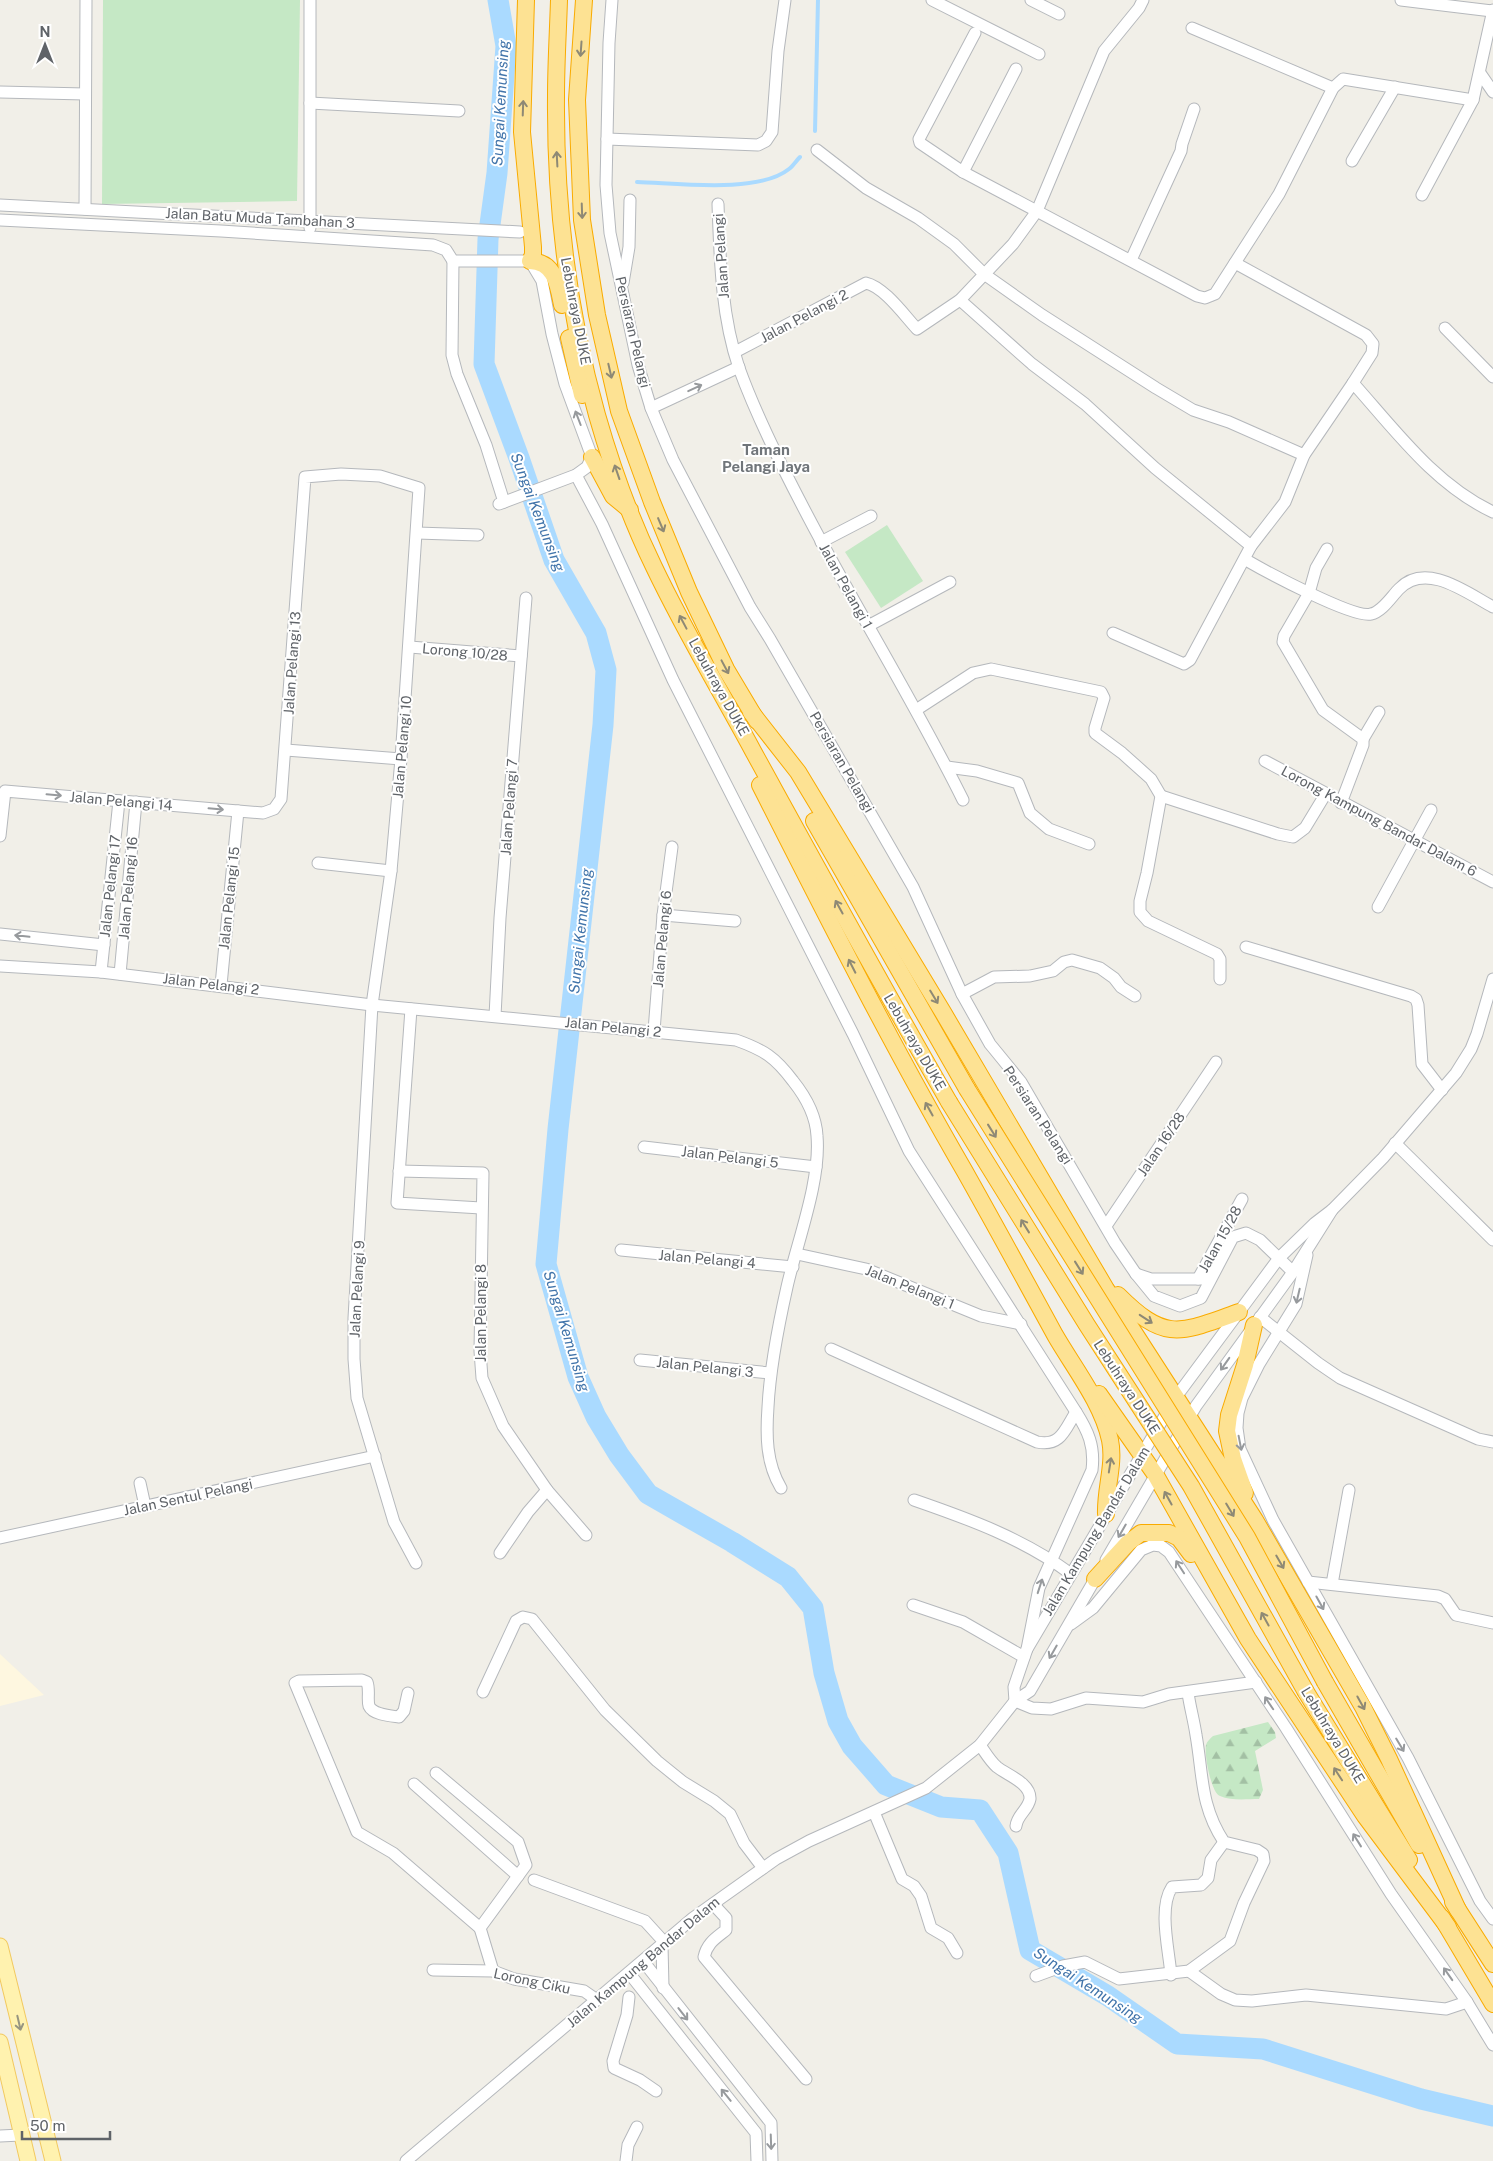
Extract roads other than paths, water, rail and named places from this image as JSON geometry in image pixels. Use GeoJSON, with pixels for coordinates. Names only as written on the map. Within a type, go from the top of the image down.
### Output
{"type":"FeatureCollection","features":[{"type":"Feature","properties":{"kind":"highway"},"geometry":{"type":"LineString","coordinates":[[526,0],[522,132],[533,247],[533,255],[530,261],[545,264],[554,276],[558,286],[581,391],[588,409],[597,415]]}},
{"type":"Feature","properties":{"kind":"highway","name":"Lebuhraya DUKE"},"geometry":{"type":"LineString","coordinates":[[560,0],[556,94],[560,215],[572,307],[597,415],[630,510],[653,566],[875,973],[949,1102],[1087,1325],[1191,1486],[1306,1692],[1390,1828],[1493,2004]]}},
{"type":"Feature","properties":{"kind":"highway","name":"Lebuhraya DUKE"},"geometry":{"type":"LineString","coordinates":[[584,0],[577,100],[582,220],[597,315],[620,411],[652,502],[686,585],[723,662],[967,1089],[1246,1537],[1325,1682],[1458,1910],[1493,1964]]}},
{"type":"Feature","properties":{"kind":"highway"},"geometry":{"type":"LineString","coordinates":[[592,457],[613,496],[630,510]]}},
{"type":"Feature","properties":{"kind":"highway"},"geometry":{"type":"LineString","coordinates":[[714,680],[734,735],[866,994],[927,1108],[1022,1272],[1107,1429],[1112,1457],[1105,1498],[1106,1514]]}},
{"type":"Feature","properties":{"kind":"highway"},"geometry":{"type":"LineString","coordinates":[[751,712],[798,772],[1098,1274],[1256,1520],[1363,1707],[1389,1758],[1458,1910]]}},
{"type":"Feature","properties":{"kind":"highway"},"geometry":{"type":"LineString","coordinates":[[1022,1272],[1088,1376],[1155,1474],[1248,1639],[1365,1816],[1448,1927]]}},
{"type":"Feature","properties":{"kind":"highway"},"geometry":{"type":"LineString","coordinates":[[1098,1274],[1134,1311],[1144,1319],[1164,1329],[1186,1330],[1239,1312]]}},
{"type":"Feature","properties":{"kind":"highway"},"geometry":{"type":"LineString","coordinates":[[1256,1520],[1233,1459],[1227,1431],[1229,1415],[1257,1321]]}},
{"type":"Feature","properties":{"kind":"highway"},"geometry":{"type":"LineString","coordinates":[[1095,1579],[1141,1533],[1154,1532],[1168,1533],[1179,1538],[1194,1558],[1209,1571]]}},
{"type":"Feature","properties":{"kind":"main road"},"geometry":{"type":"LineString","coordinates":[[0,1946],[53,2161]]}},
{"type":"Feature","properties":{"kind":"main road"},"geometry":{"type":"LineString","coordinates":[[0,2042],[28,2161]]}},
{"type":"Feature","properties":{"kind":"street"},"geometry":{"type":"LineString","coordinates":[[85,209],[86,0]]}},
{"type":"Feature","properties":{"kind":"street"},"geometry":{"type":"LineString","coordinates":[[310,0],[310,237]]}},
{"type":"Feature","properties":{"kind":"street","name":"Persiaran Pelangi"},"geometry":{"type":"LineString","coordinates":[[612,0],[609,43],[606,185],[610,223],[638,365],[651,408],[673,460],[750,607],[913,887],[962,994],[990,1044],[1021,1082],[1136,1274],[1154,1296],[1180,1306],[1201,1298],[1233,1237],[1246,1233],[1260,1240],[1293,1272]]}},
{"type":"Feature","properties":{"kind":"street"},"geometry":{"type":"LineString","coordinates":[[607,139],[758,145],[766,141],[772,132],[778,51],[785,0]]}},
{"type":"Feature","properties":{"kind":"street"},"geometry":{"type":"LineString","coordinates":[[932,0],[1039,54]]}},
{"type":"Feature","properties":{"kind":"street"},"geometry":{"type":"LineString","coordinates":[[1031,0],[1059,14]]}},
{"type":"Feature","properties":{"kind":"street"},"geometry":{"type":"LineString","coordinates":[[1143,0],[1139,8],[1104,51],[1037,211],[1013,244],[960,300],[1032,364],[1085,404],[1155,468],[1251,546]]}},
{"type":"Feature","properties":{"kind":"street"},"geometry":{"type":"LineString","coordinates":[[1401,0],[1492,10],[1473,100],[1422,194]]}},
{"type":"Feature","properties":{"kind":"street"},"geometry":{"type":"LineString","coordinates":[[1192,28],[1333,88]]}},
{"type":"Feature","properties":{"kind":"street"},"geometry":{"type":"LineString","coordinates":[[975,33],[919,141],[964,172],[1197,296],[1205,298],[1214,294],[1279,194],[1333,88],[1343,79],[1473,100]]}},
{"type":"Feature","properties":{"kind":"street"},"geometry":{"type":"LineString","coordinates":[[964,172],[1016,69]]}},
{"type":"Feature","properties":{"kind":"street"},"geometry":{"type":"LineString","coordinates":[[1480,73],[1493,92]]}},
{"type":"Feature","properties":{"kind":"street"},"geometry":{"type":"LineString","coordinates":[[1352,161],[1395,87]]}},
{"type":"Feature","properties":{"kind":"street"},"geometry":{"type":"LineString","coordinates":[[0,92],[85,94]]}},
{"type":"Feature","properties":{"kind":"street"},"geometry":{"type":"LineString","coordinates":[[310,103],[459,111]]}},
{"type":"Feature","properties":{"kind":"street"},"geometry":{"type":"LineString","coordinates":[[1131,260],[1181,151],[1194,109]]}},
{"type":"Feature","properties":{"kind":"street"},"geometry":{"type":"LineString","coordinates":[[817,150],[866,188],[918,218],[954,244],[984,274],[1042,315],[1192,410],[1229,422],[1304,455]]}},
{"type":"Feature","properties":{"kind":"street"},"geometry":{"type":"LineString","coordinates":[[622,290],[629,247],[630,200]]}},
{"type":"Feature","properties":{"kind":"street","name":"Jalan Pelangi"},"geometry":{"type":"LineString","coordinates":[[718,204],[722,292],[739,368]]}},
{"type":"Feature","properties":{"kind":"street","name":"Jalan Batu Muda Tambahan 3"},"geometry":{"type":"LineString","coordinates":[[0,205],[520,232]]}},
{"type":"Feature","properties":{"kind":"street"},"geometry":{"type":"LineString","coordinates":[[0,220],[433,245],[446,250],[453,261],[452,355],[456,374],[486,445],[506,502],[576,475],[587,467],[592,457],[565,384],[552,334],[542,281],[530,261],[453,261]]}},
{"type":"Feature","properties":{"kind":"street"},"geometry":{"type":"LineString","coordinates":[[1113,633],[1186,664],[1246,560],[1251,546],[1284,502],[1304,455],[1372,353],[1373,344],[1366,336],[1235,263]]}},
{"type":"Feature","properties":{"kind":"street","name":"Jalan Pelangi 2"},"geometry":{"type":"LineString","coordinates":[[735,352],[866,283],[877,288],[917,329],[960,300]]}},
{"type":"Feature","properties":{"kind":"street"},"geometry":{"type":"LineString","coordinates":[[1445,328],[1493,377]]}},
{"type":"Feature","properties":{"kind":"street"},"geometry":{"type":"LineString","coordinates":[[651,408],[739,368]]}},
{"type":"Feature","properties":{"kind":"street","name":"Jalan Pelangi 1"},"geometry":{"type":"LineString","coordinates":[[739,368],[776,456],[821,542],[947,767],[963,800]]}},
{"type":"Feature","properties":{"kind":"street"},"geometry":{"type":"LineString","coordinates":[[1353,383],[1428,468],[1477,505],[1493,512]]}},
{"type":"Feature","properties":{"kind":"street","name":"Jalan Pelangi 13"},"geometry":{"type":"LineString","coordinates":[[238,811],[262,812],[274,809],[281,799],[305,477],[341,474],[380,476],[419,488]]}},
{"type":"Feature","properties":{"kind":"street"},"geometry":{"type":"LineString","coordinates":[[576,475],[606,533],[673,680],[844,1017],[909,1151],[1021,1324],[1076,1412],[1092,1442],[1094,1457],[1092,1470],[1050,1559],[1039,1588],[1026,1652],[964,1622],[913,1605]]}},
{"type":"Feature","properties":{"kind":"street","name":"Jalan Pelangi 10"},"geometry":{"type":"LineString","coordinates":[[372,1005],[391,870],[410,647],[419,488]]}},
{"type":"Feature","properties":{"kind":"street"},"geometry":{"type":"LineString","coordinates":[[821,542],[871,516]]}},
{"type":"Feature","properties":{"kind":"street"},"geometry":{"type":"LineString","coordinates":[[417,532],[478,535]]}},
{"type":"Feature","properties":{"kind":"street"},"geometry":{"type":"LineString","coordinates":[[1327,549],[1316,568],[1308,593],[1284,636],[1283,642],[1323,710],[1362,739]]}},
{"type":"Feature","properties":{"kind":"street"},"geometry":{"type":"LineString","coordinates":[[1246,560],[1308,593],[1365,614],[1372,614],[1377,611],[1402,586],[1411,581],[1428,578],[1450,584],[1493,607]]}},
{"type":"Feature","properties":{"kind":"street"},"geometry":{"type":"LineString","coordinates":[[868,626],[950,582]]}},
{"type":"Feature","properties":{"kind":"street","name":"Jalan Pelangi 7"},"geometry":{"type":"LineString","coordinates":[[495,1016],[526,598]]}},
{"type":"Feature","properties":{"kind":"street","name":"Lorong 10/28"},"geometry":{"type":"LineString","coordinates":[[410,647],[521,656]]}},
{"type":"Feature","properties":{"kind":"street"},"geometry":{"type":"LineString","coordinates":[[916,710],[973,673],[991,669],[1101,692],[1104,698],[1095,728],[1096,733],[1151,779],[1161,796],[1140,901],[1140,912],[1148,921],[1217,954],[1220,959],[1220,978]]}},
{"type":"Feature","properties":{"kind":"street"},"geometry":{"type":"LineString","coordinates":[[1342,803],[1363,745],[1362,739],[1379,712]]}},
{"type":"Feature","properties":{"kind":"street"},"geometry":{"type":"LineString","coordinates":[[286,750],[401,759]]}},
{"type":"Feature","properties":{"kind":"street","name":"Lorong Kampung Bandar Dalam 6"},"geometry":{"type":"LineString","coordinates":[[1265,761],[1493,882]]}},
{"type":"Feature","properties":{"kind":"street"},"geometry":{"type":"LineString","coordinates":[[947,767],[980,771],[1018,783],[1030,813],[1034,817],[1049,829],[1089,844]]}},
{"type":"Feature","properties":{"kind":"street","name":"Jalan Pelangi 14"},"geometry":{"type":"LineString","coordinates":[[0,836],[5,791],[238,811]]}},
{"type":"Feature","properties":{"kind":"street"},"geometry":{"type":"LineString","coordinates":[[1161,796],[1278,834],[1293,837],[1305,828],[1326,794]]}},
{"type":"Feature","properties":{"kind":"street","name":"Jalan Pelangi 17"},"geometry":{"type":"LineString","coordinates":[[101,972],[118,801]]}},
{"type":"Feature","properties":{"kind":"street","name":"Jalan Pelangi 16"},"geometry":{"type":"LineString","coordinates":[[120,974],[136,802]]}},
{"type":"Feature","properties":{"kind":"street"},"geometry":{"type":"LineString","coordinates":[[1378,907],[1431,810]]}},
{"type":"Feature","properties":{"kind":"street","name":"Jalan Pelangi 15"},"geometry":{"type":"LineString","coordinates":[[221,985],[238,811]]}},
{"type":"Feature","properties":{"kind":"street","name":"Jalan Pelangi 6"},"geometry":{"type":"LineString","coordinates":[[654,1031],[663,914],[672,847]]}},
{"type":"Feature","properties":{"kind":"street"},"geometry":{"type":"LineString","coordinates":[[318,863],[391,870]]}},
{"type":"Feature","properties":{"kind":"street"},"geometry":{"type":"LineString","coordinates":[[663,914],[735,921]]}},
{"type":"Feature","properties":{"kind":"street"},"geometry":{"type":"LineString","coordinates":[[0,934],[104,945]]}},
{"type":"Feature","properties":{"kind":"street"},"geometry":{"type":"LineString","coordinates":[[1246,947],[1416,999],[1422,1064],[1442,1090]]}},
{"type":"Feature","properties":{"kind":"street"},"geometry":{"type":"LineString","coordinates":[[962,994],[994,977],[1030,976],[1053,971],[1064,962],[1072,960],[1100,968],[1114,978],[1121,987],[1135,996]]}},
{"type":"Feature","properties":{"kind":"street","name":"Jalan Pelangi 2"},"geometry":{"type":"LineString","coordinates":[[0,966],[101,972],[221,985],[372,1005],[736,1040],[756,1047],[779,1062],[810,1108],[817,1135],[816,1167],[770,1373],[766,1434],[773,1476],[781,1488]]}},
{"type":"Feature","properties":{"kind":"street","name":"Jalan Kampung Bandar Dalam"},"geometry":{"type":"LineString","coordinates":[[1015,1701],[1014,1687],[1026,1652],[1176,1397],[1279,1258],[1315,1223],[1332,1210],[1395,1143],[1456,1073],[1471,1049],[1493,979]]}},
{"type":"Feature","properties":{"kind":"street","name":"Jalan Pelangi 9"},"geometry":{"type":"LineString","coordinates":[[372,1005],[354,1318],[354,1359],[358,1398],[394,1522],[416,1563]]}},
{"type":"Feature","properties":{"kind":"street"},"geometry":{"type":"LineString","coordinates":[[411,1009],[397,1203],[482,1208]]}},
{"type":"Feature","properties":{"kind":"street","name":"Jalan 16/28"},"geometry":{"type":"LineString","coordinates":[[1106,1226],[1216,1062]]}},
{"type":"Feature","properties":{"kind":"street"},"geometry":{"type":"LineString","coordinates":[[1395,1143],[1493,1240]]}},
{"type":"Feature","properties":{"kind":"street","name":"Jalan Pelangi 5"},"geometry":{"type":"LineString","coordinates":[[644,1147],[816,1167]]}},
{"type":"Feature","properties":{"kind":"street","name":"Jalan Pelangi 8"},"geometry":{"type":"LineString","coordinates":[[399,1171],[483,1173],[480,1352],[482,1378],[504,1426],[547,1490],[586,1535]]}},
{"type":"Feature","properties":{"kind":"street","name":"Jalan 15/28"},"geometry":{"type":"LineString","coordinates":[[1198,1279],[1242,1199]]}},
{"type":"Feature","properties":{"kind":"street","name":"Jalan Kampung Bandar Dalam"},"geometry":{"type":"LineString","coordinates":[[406,2161],[713,1904],[763,1868],[809,1841],[926,1788],[980,1745],[1015,1701],[1030,1691],[1189,1417],[1293,1272],[1332,1210]]}},
{"type":"Feature","properties":{"kind":"street"},"geometry":{"type":"LineString","coordinates":[[1308,1248],[1296,1304],[1259,1364],[1242,1398],[1237,1428],[1240,1449],[1248,1470],[1273,1520],[1408,1758],[1480,1901],[1493,1918]]}},
{"type":"Feature","properties":{"kind":"street","name":"Jalan Pelangi 4"},"geometry":{"type":"LineString","coordinates":[[621,1250],[793,1267]]}},
{"type":"Feature","properties":{"kind":"street","name":"Jalan Pelangi 1"},"geometry":{"type":"LineString","coordinates":[[797,1254],[866,1269],[981,1316],[1021,1324]]}},
{"type":"Feature","properties":{"kind":"street"},"geometry":{"type":"LineString","coordinates":[[1136,1274],[1151,1279],[1211,1278]]}},
{"type":"Feature","properties":{"kind":"street"},"geometry":{"type":"LineString","coordinates":[[1257,1321],[1279,1332],[1340,1378],[1478,1439],[1493,1442]]}},
{"type":"Feature","properties":{"kind":"street"},"geometry":{"type":"LineString","coordinates":[[830,1349],[1037,1442],[1048,1444],[1058,1441],[1076,1412]]}},
{"type":"Feature","properties":{"kind":"street","name":"Jalan Pelangi 3"},"geometry":{"type":"LineString","coordinates":[[640,1360],[770,1373]]}},
{"type":"Feature","properties":{"kind":"street","name":"Jalan Sentul Pelangi"},"geometry":{"type":"LineString","coordinates":[[0,1538],[375,1456]]}},
{"type":"Feature","properties":{"kind":"street"},"geometry":{"type":"LineString","coordinates":[[140,1483],[145,1506]]}},
{"type":"Feature","properties":{"kind":"street"},"geometry":{"type":"LineString","coordinates":[[500,1553],[528,1512],[547,1490]]}},
{"type":"Feature","properties":{"kind":"street"},"geometry":{"type":"LineString","coordinates":[[1332,1584],[1349,1490]]}},
{"type":"Feature","properties":{"kind":"street"},"geometry":{"type":"LineString","coordinates":[[914,1500],[970,1520],[1050,1559],[1071,1574]]}},
{"type":"Feature","properties":{"kind":"street"},"geometry":{"type":"LineString","coordinates":[[1066,1628],[1093,1608],[1141,1550],[1153,1545],[1161,1546],[1169,1552],[1256,1682],[1391,1894],[1467,2002],[1493,2045]]}},
{"type":"Feature","properties":{"kind":"street"},"geometry":{"type":"LineString","coordinates":[[1308,1582],[1438,1596],[1445,1599],[1456,1615],[1493,1623]]}},
{"type":"Feature","properties":{"kind":"street"},"geometry":{"type":"LineString","coordinates":[[483,1692],[516,1621],[523,1617],[532,1619],[605,1710],[657,1761],[683,1782],[714,1801],[730,1814],[744,1843],[763,1868]]}},
{"type":"Feature","properties":{"kind":"street"},"geometry":{"type":"LineString","coordinates":[[408,1693],[404,1711],[399,1717],[373,1711],[369,1706],[369,1686],[367,1682],[362,1680],[299,1680],[296,1683],[357,1832],[393,1853],[480,1928],[493,1971]]}},
{"type":"Feature","properties":{"kind":"street"},"geometry":{"type":"LineString","coordinates":[[1015,1701],[1032,1708],[1051,1709],[1086,1698],[1143,1702],[1169,1694],[1188,1693],[1256,1682]]}},
{"type":"Feature","properties":{"kind":"street"},"geometry":{"type":"LineString","coordinates":[[1038,1976],[1063,1966],[1085,1962],[1119,1979],[1171,1975],[1189,1971],[1230,1941],[1244,1903],[1264,1861],[1264,1854],[1257,1850],[1224,1842],[1214,1828],[1202,1789],[1196,1735],[1188,1693]]}},
{"type":"Feature","properties":{"kind":"street"},"geometry":{"type":"LineString","coordinates":[[980,1745],[996,1766],[1022,1784],[1029,1793],[1028,1804],[1016,1819],[1016,1826]]}},
{"type":"Feature","properties":{"kind":"street"},"geometry":{"type":"LineString","coordinates":[[436,1773],[518,1842],[526,1865],[480,1928]]}},
{"type":"Feature","properties":{"kind":"street"},"geometry":{"type":"LineString","coordinates":[[414,1784],[518,1876]]}},
{"type":"Feature","properties":{"kind":"street"},"geometry":{"type":"LineString","coordinates":[[874,1812],[902,1879],[914,1886],[921,1896],[930,1928],[948,1938],[957,1953]]}},
{"type":"Feature","properties":{"kind":"street"},"geometry":{"type":"LineString","coordinates":[[1171,1975],[1165,1919],[1166,1895],[1172,1887],[1201,1885],[1208,1878],[1211,1860],[1224,1842]]}},
{"type":"Feature","properties":{"kind":"street"},"geometry":{"type":"LineString","coordinates":[[534,1880],[645,1921],[663,1944],[662,1988]]}},
{"type":"Feature","properties":{"kind":"street"},"geometry":{"type":"LineString","coordinates":[[713,1904],[726,1918],[726,1930],[712,1941],[706,1949],[704,1956],[806,2079]]}},
{"type":"Feature","properties":{"kind":"street"},"geometry":{"type":"LineString","coordinates":[[643,1961],[662,1988],[771,2123],[772,2161]]}},
{"type":"Feature","properties":{"kind":"street","name":"Lorong Ciku"},"geometry":{"type":"LineString","coordinates":[[433,1970],[493,1971],[514,1979],[584,1991],[602,1997],[629,1997],[649,2000]]}},
{"type":"Feature","properties":{"kind":"street"},"geometry":{"type":"LineString","coordinates":[[1189,1971],[1221,1994],[1235,2000],[1306,1995],[1446,2009],[1467,2002]]}},
{"type":"Feature","properties":{"kind":"street"},"geometry":{"type":"LineString","coordinates":[[629,1973],[756,2133],[757,2161]]}},
{"type":"Feature","properties":{"kind":"street"},"geometry":{"type":"LineString","coordinates":[[629,1997],[628,2011],[613,2061],[614,2068],[640,2080],[656,2091]]}},
{"type":"Feature","properties":{"kind":"street"},"geometry":{"type":"LineString","coordinates":[[626,2161],[628,2145],[637,2127]]}},
{"type":"Feature","properties":{"kind":"street"},"geometry":{"type":"LineString","coordinates":[[0,2136],[21,2135]]}},
{"type":"Feature","properties":{"kind":"waterway","name":"Sungai Kemunsing"},"geometry":{"type":"LineString","coordinates":[[498,0],[506,46],[497,173],[488,239],[484,364],[554,560],[596,633],[606,670],[603,725],[558,1129],[546,1264],[578,1377],[596,1417],[619,1455],[648,1494],[732,1542],[788,1577],[813,1608],[824,1673],[838,1721],[852,1746],[886,1785],[941,1807],[980,1810],[1008,1853],[1030,1950],[1108,1996],[1177,2044],[1263,2049],[1421,2099],[1493,2116]]}},
{"type":"Feature","properties":{"kind":"waterway"},"geometry":{"type":"LineString","coordinates":[[815,131],[818,0]]}},
{"type":"Feature","properties":{"kind":"waterway"},"geometry":{"type":"LineString","coordinates":[[637,182],[694,185],[758,182],[775,177],[789,169],[800,157]]}},
{"type":"Feature","properties":{"kind":"district","name":"Taman Pelangi Jaya"},"geometry":{"type":"Point","coordinates":[766,458]}}]}
